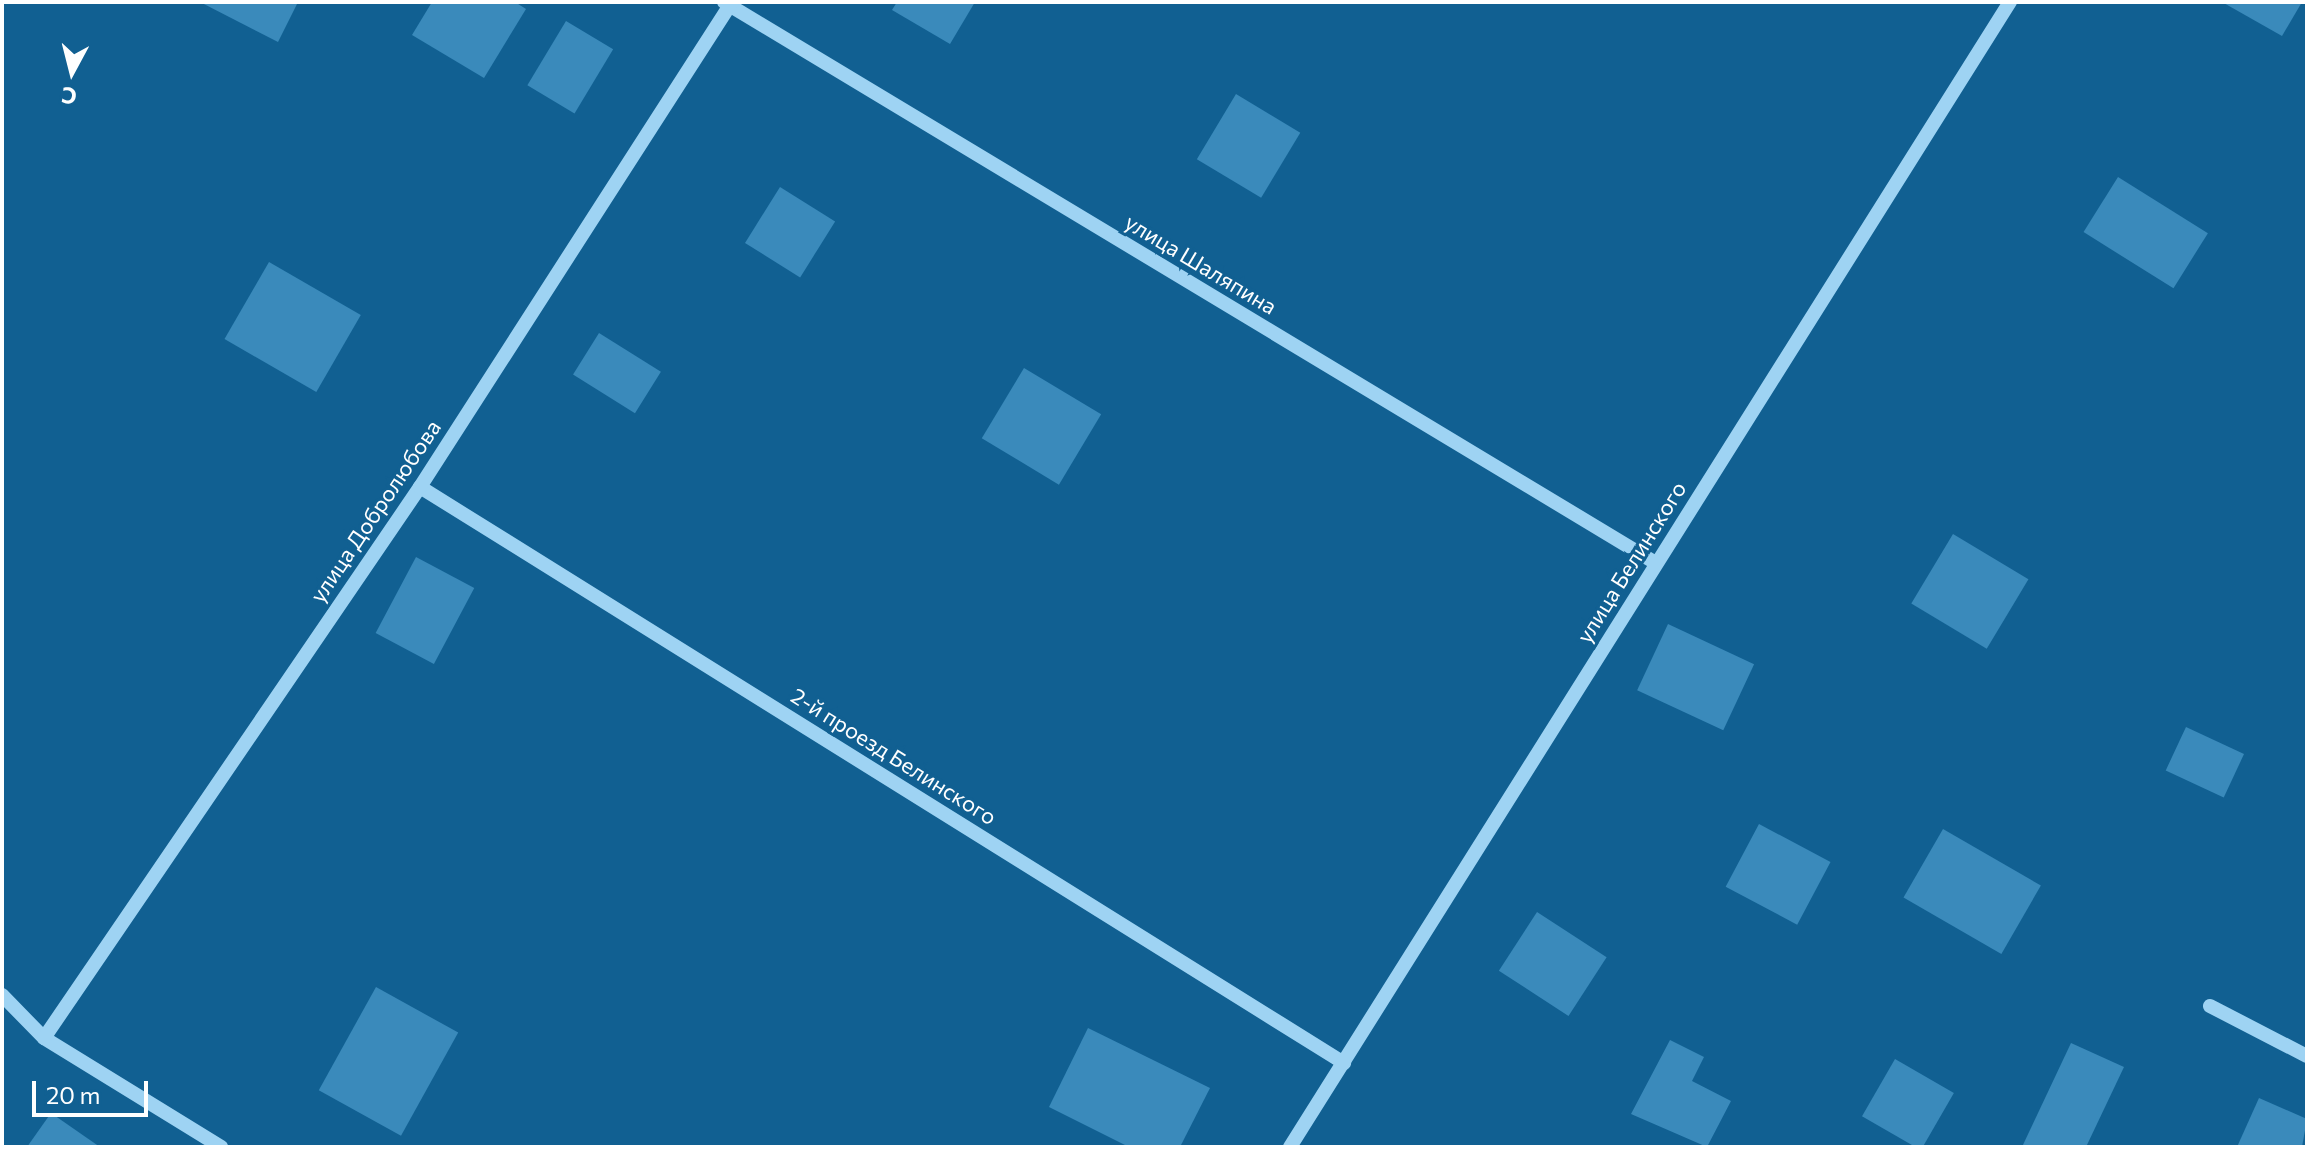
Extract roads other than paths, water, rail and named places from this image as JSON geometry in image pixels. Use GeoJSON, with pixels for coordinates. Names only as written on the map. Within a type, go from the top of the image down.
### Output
{"type":"FeatureCollection","features":[{"type":"Feature","properties":{"kind":"street","name":"улица Белинского"},"geometry":{"type":"LineString","coordinates":[[1290,1147],[2010,2]]}},
{"type":"Feature","properties":{"kind":"street","name":"улица Шаляпина"},"geometry":{"type":"LineString","coordinates":[[729,3],[1656,563]]}},
{"type":"Feature","properties":{"kind":"street","name":"улица Добролюбова"},"geometry":{"type":"LineString","coordinates":[[44,1038],[420,487],[729,3]]}},
{"type":"Feature","properties":{"kind":"street","name":"2-й проезд Белинского"},"geometry":{"type":"LineString","coordinates":[[420,487],[1344,1063]]}},
{"type":"Feature","properties":{"kind":"street"},"geometry":{"type":"LineString","coordinates":[[2,995],[44,1038],[221,1147]]}},
{"type":"Feature","properties":{"kind":"street"},"geometry":{"type":"LineString","coordinates":[[2210,1006],[2307,1056]]}}]}
